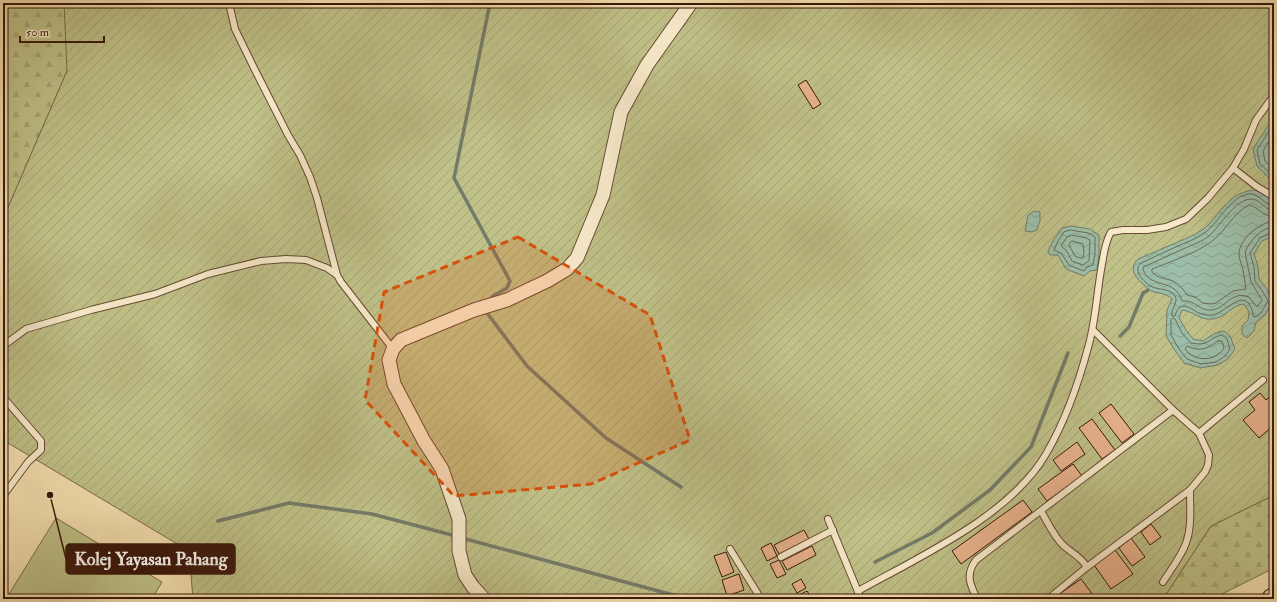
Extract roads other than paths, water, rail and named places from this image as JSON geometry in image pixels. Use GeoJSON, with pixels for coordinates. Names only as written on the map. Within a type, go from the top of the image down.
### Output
{"type":"FeatureCollection","features":[{"type":"Feature","properties":{"kind":"street"},"geometry":{"type":"LineString","coordinates":[[484,599],[473,588],[465,575],[459,551],[459,518],[442,468],[424,441],[394,384],[389,360],[393,349],[401,340],[474,310],[507,300],[547,281],[566,269],[576,258],[603,195],[621,112],[647,65],[690,3]]}},
{"type":"Feature","properties":{"kind":"lane"},"geometry":{"type":"LineString","coordinates":[[229,3],[235,30],[310,177],[337,275],[393,349]]}},
{"type":"Feature","properties":{"kind":"lane"},"geometry":{"type":"LineString","coordinates":[[858,591],[947,542],[990,513],[1023,484],[1046,454],[1063,420],[1083,365],[1093,330],[1100,278],[1107,240],[1111,232],[1123,230],[1147,230],[1166,226],[1186,219],[1208,198],[1233,168],[1244,149],[1256,120],[1274,95]]}},
{"type":"Feature","properties":{"kind":"lane"},"geometry":{"type":"LineString","coordinates":[[1233,168],[1256,186],[1274,197]]}},
{"type":"Feature","properties":{"kind":"lane"},"geometry":{"type":"LineString","coordinates":[[3,346],[26,329],[91,310],[155,294],[208,274],[261,261],[286,259],[306,260],[327,268],[337,275]]}},
{"type":"Feature","properties":{"kind":"lane"},"geometry":{"type":"LineString","coordinates":[[1048,599],[1087,567],[1190,490],[1206,472],[1208,465],[1209,455],[1199,433],[1173,410],[1093,330]]}},
{"type":"Feature","properties":{"kind":"lane"},"geometry":{"type":"LineString","coordinates":[[1199,433],[1263,380]]}},
{"type":"Feature","properties":{"kind":"lane"},"geometry":{"type":"LineString","coordinates":[[3,398],[10,404],[41,441],[41,450],[28,462],[3,496]]}},
{"type":"Feature","properties":{"kind":"lane"},"geometry":{"type":"LineString","coordinates":[[977,599],[969,576],[976,560],[1173,410]]}},
{"type":"Feature","properties":{"kind":"lane"},"geometry":{"type":"LineString","coordinates":[[1163,582],[1186,543],[1189,533],[1190,490]]}},
{"type":"Feature","properties":{"kind":"lane"},"geometry":{"type":"LineString","coordinates":[[1041,512],[1057,538],[1064,546],[1081,558],[1087,567]]}},
{"type":"Feature","properties":{"kind":"lane"},"geometry":{"type":"LineString","coordinates":[[828,520],[861,599]]}},
{"type":"Feature","properties":{"kind":"lane"},"geometry":{"type":"LineString","coordinates":[[781,557],[833,530]]}},
{"type":"Feature","properties":{"kind":"lane"},"geometry":{"type":"LineString","coordinates":[[730,549],[761,599]]}},
{"type":"Feature","properties":{"kind":"water"},"geometry":{"type":"Polygon","coordinates":[[[1274,118],[1274,183],[1257,166],[1253,149],[1274,118]]]}},
{"type":"Feature","properties":{"kind":"water"},"geometry":{"type":"Polygon","coordinates":[[[1255,190],[1265,195],[1274,203],[1274,236],[1262,241],[1254,254],[1258,266],[1259,279],[1267,289],[1273,301],[1264,316],[1256,322],[1254,331],[1247,338],[1242,334],[1242,326],[1248,320],[1249,312],[1244,304],[1213,319],[1205,319],[1182,310],[1179,318],[1193,339],[1203,341],[1215,333],[1224,331],[1230,336],[1235,349],[1228,359],[1218,365],[1200,368],[1184,363],[1166,336],[1167,310],[1172,299],[1167,295],[1149,290],[1139,280],[1133,269],[1135,262],[1138,259],[1202,230],[1232,199],[1246,192],[1255,190]]]}},
{"type":"Feature","properties":{"kind":"water"},"geometry":{"type":"Polygon","coordinates":[[[1034,211],[1040,212],[1040,221],[1037,230],[1032,232],[1025,231],[1028,215],[1034,211]]]}},
{"type":"Feature","properties":{"kind":"water"},"geometry":{"type":"Polygon","coordinates":[[[1071,226],[1090,229],[1099,235],[1097,270],[1090,271],[1084,276],[1066,269],[1058,255],[1050,255],[1048,251],[1062,228],[1071,226]]]}},
{"type":"Feature","properties":{"kind":"waterway"},"geometry":{"type":"LineString","coordinates":[[488,301],[493,296],[507,288],[510,281],[454,178],[490,3]]}},
{"type":"Feature","properties":{"kind":"waterway"},"geometry":{"type":"LineString","coordinates":[[1120,336],[1129,327],[1143,293],[1148,290]]}},
{"type":"Feature","properties":{"kind":"waterway"},"geometry":{"type":"LineString","coordinates":[[487,308],[487,313],[527,366],[606,438],[681,487]]}},
{"type":"Feature","properties":{"kind":"waterway"},"geometry":{"type":"LineString","coordinates":[[875,562],[932,533],[990,490],[1031,447],[1068,353]]}},
{"type":"Feature","properties":{"kind":"waterway"},"geometry":{"type":"LineString","coordinates":[[218,521],[289,503],[372,514],[456,536]]}},
{"type":"Feature","properties":{"kind":"waterway"},"geometry":{"type":"LineString","coordinates":[[462,538],[688,599]]}},
{"type":"Feature","properties":{"kind":"place","name":"Kolej Yayasan Pahang"},"geometry":{"type":"Point","coordinates":[50,495]}}]}
